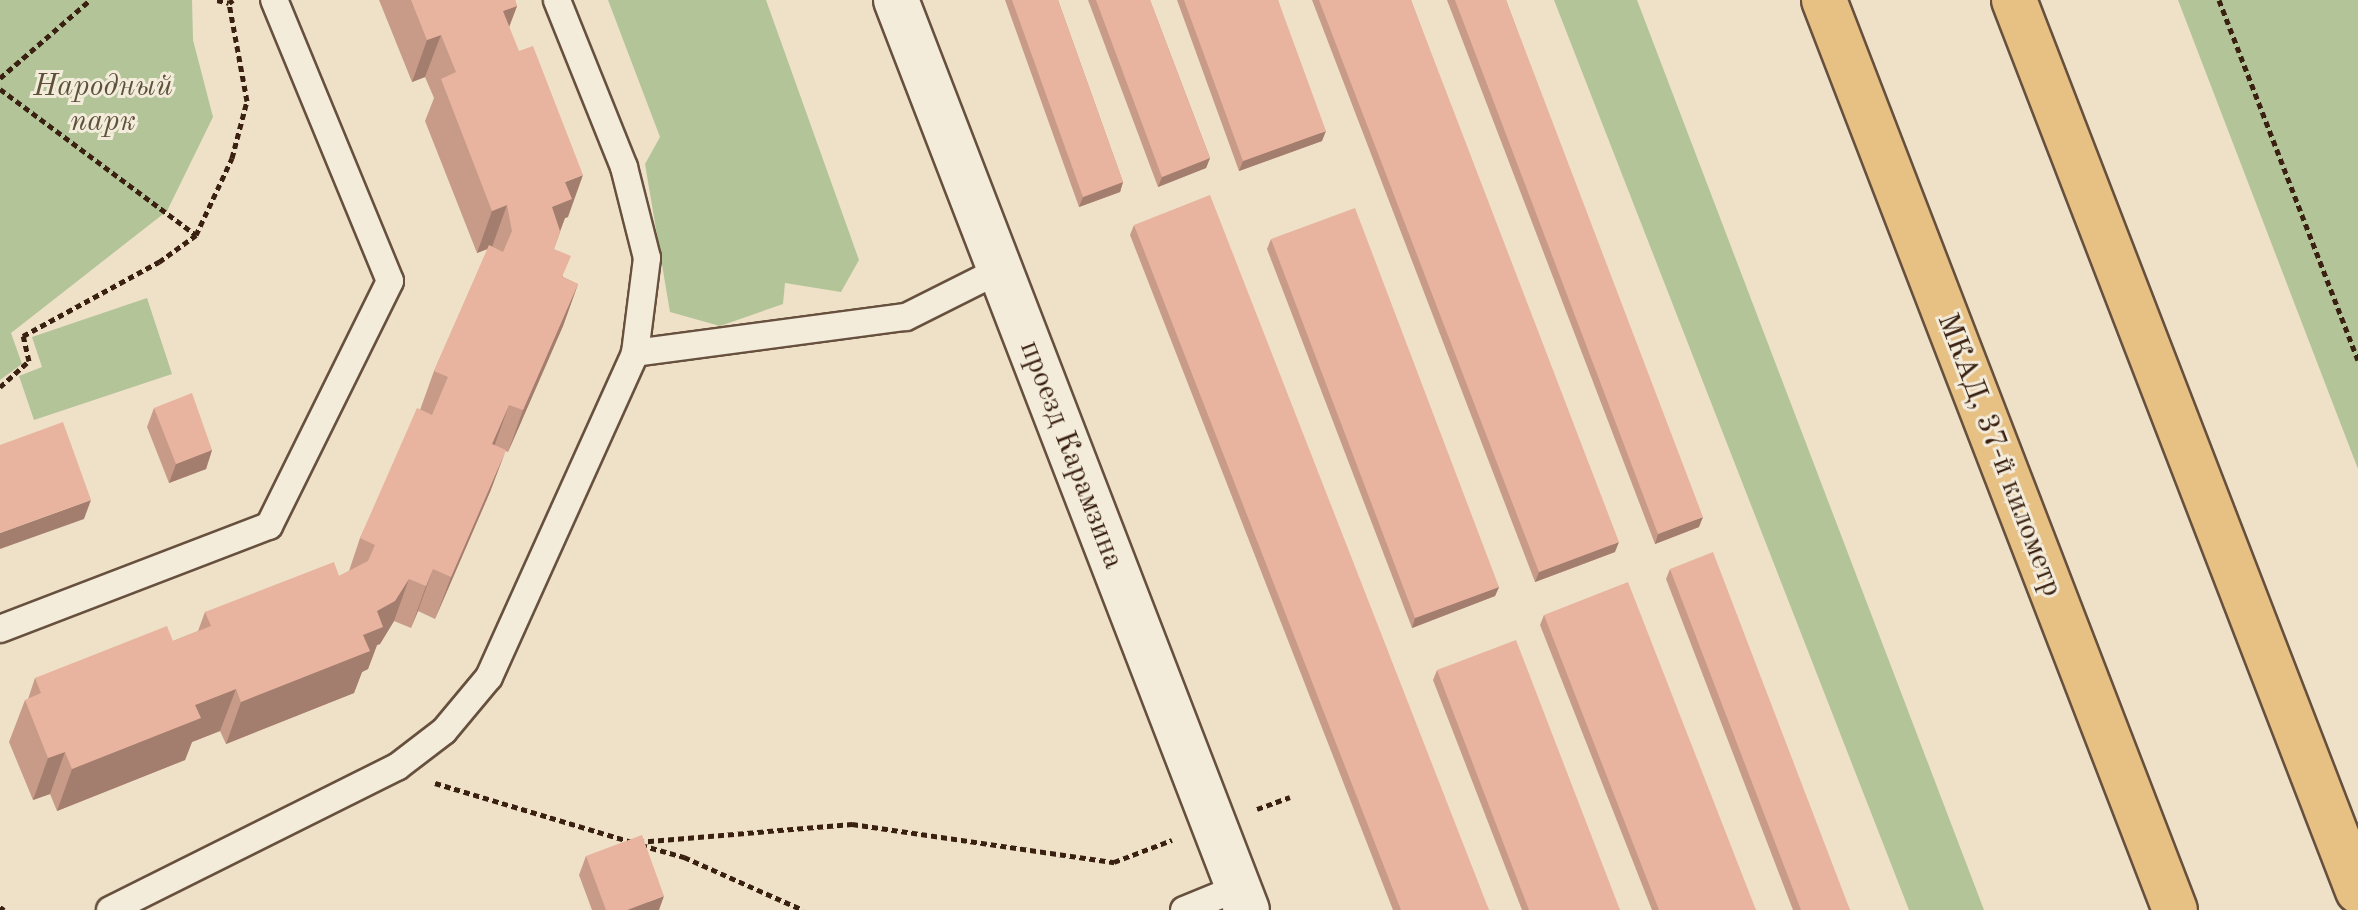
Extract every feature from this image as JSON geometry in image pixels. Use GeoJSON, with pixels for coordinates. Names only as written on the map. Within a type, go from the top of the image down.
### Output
{"type":"FeatureCollection","features":[{"type":"Feature","properties":{"kind":"highway","name":"МКАД, 37-й километр"},"geometry":{"type":"LineString","coordinates":[[1824,0],[2175,910]]}},
{"type":"Feature","properties":{"kind":"highway"},"geometry":{"type":"LineString","coordinates":[[2014,0],[2358,891]]}},
{"type":"Feature","properties":{"kind":"street","name":"проезд Карамзина"},"geometry":{"type":"LineString","coordinates":[[896,0],[1242,899]]}},
{"type":"Feature","properties":{"kind":"lane"},"geometry":{"type":"LineString","coordinates":[[0,629],[269,526],[390,281],[274,0]]}},
{"type":"Feature","properties":{"kind":"lane"},"geometry":{"type":"LineString","coordinates":[[110,910],[397,767],[444,731],[489,677],[635,353],[647,258],[624,167],[557,0]]}},
{"type":"Feature","properties":{"kind":"lane"},"geometry":{"type":"LineString","coordinates":[[635,353],[906,317],[1000,270]]}},
{"type":"Feature","properties":{"kind":"lane"},"geometry":{"type":"LineString","coordinates":[[1184,910],[1242,899]]}},
{"type":"Feature","properties":{"kind":"path"},"geometry":{"type":"LineString","coordinates":[[0,78],[90,0]]}},
{"type":"Feature","properties":{"kind":"path"},"geometry":{"type":"LineString","coordinates":[[0,387],[29,361],[23,336],[159,262],[196,235],[232,158],[247,101],[231,2],[217,0]]}},
{"type":"Feature","properties":{"kind":"path"},"geometry":{"type":"LineString","coordinates":[[2219,0],[2358,360]]}},
{"type":"Feature","properties":{"kind":"path"},"geometry":{"type":"LineString","coordinates":[[0,89],[196,235]]}},
{"type":"Feature","properties":{"kind":"path"},"geometry":{"type":"LineString","coordinates":[[397,767],[463,796],[684,857],[803,910]]}},
{"type":"Feature","properties":{"kind":"path"},"geometry":{"type":"LineString","coordinates":[[633,843],[852,824],[1114,862]]}},
{"type":"Feature","properties":{"kind":"green space","name":"Народный парк"},"geometry":{"type":"Polygon","coordinates":[[[0,0],[192,0],[193,40],[213,117],[167,211],[11,333],[22,364],[0,380],[0,0]]]}},
{"type":"Feature","properties":{"kind":"green space"},"geometry":{"type":"Polygon","coordinates":[[[608,0],[766,0],[859,260],[841,292],[785,283],[783,304],[720,326],[670,312],[645,164],[660,137],[608,0]]]}},
{"type":"Feature","properties":{"kind":"green space"},"geometry":{"type":"Polygon","coordinates":[[[1554,0],[1637,0],[1984,910],[1909,910],[1554,0]]]}},
{"type":"Feature","properties":{"kind":"green space"},"geometry":{"type":"Polygon","coordinates":[[[2178,0],[2358,0],[2358,469],[2178,0]]]}},
{"type":"Feature","properties":{"kind":"green space"},"geometry":{"type":"Polygon","coordinates":[[[147,298],[172,374],[34,420],[19,376],[42,367],[32,337],[147,298]]]}},
{"type":"Feature","properties":{"kind":"building"},"geometry":{"type":"Polygon","coordinates":[[[411,0],[515,0],[517,6],[503,11],[519,51],[533,46],[583,175],[565,182],[572,199],[552,207],[560,231],[554,249],[571,256],[562,277],[578,284],[523,410],[509,405],[492,444],[506,450],[451,577],[433,569],[426,586],[409,579],[395,601],[377,611],[383,627],[363,635],[370,651],[241,702],[236,689],[195,705],[201,718],[72,769],[65,752],[48,758],[25,700],[41,693],[35,678],[167,626],[173,641],[211,626],[205,612],[334,562],[339,576],[368,561],[375,545],[360,538],[417,408],[432,415],[448,377],[434,371],[489,245],[503,252],[512,231],[507,205],[492,211],[441,79],[456,72],[441,35],[427,40],[411,0]]]}},
{"type":"Feature","properties":{"kind":"building"},"geometry":{"type":"Polygon","coordinates":[[[1012,0],[1058,0],[1123,182],[1083,197],[1012,0]]]}},
{"type":"Feature","properties":{"kind":"building"},"geometry":{"type":"Polygon","coordinates":[[[1096,0],[1150,0],[1210,158],[1162,177],[1096,0]]]}},
{"type":"Feature","properties":{"kind":"building"},"geometry":{"type":"Polygon","coordinates":[[[1184,0],[1278,0],[1326,131],[1243,161],[1184,0]]]}},
{"type":"Feature","properties":{"kind":"building"},"geometry":{"type":"Polygon","coordinates":[[[1319,0],[1411,0],[1619,542],[1539,572],[1319,0]]]}},
{"type":"Feature","properties":{"kind":"building"},"geometry":{"type":"Polygon","coordinates":[[[1455,0],[1506,0],[1703,517],[1658,534],[1455,0]]]}},
{"type":"Feature","properties":{"kind":"building"},"geometry":{"type":"Polygon","coordinates":[[[1210,195],[1489,910],[1401,910],[1134,225],[1210,195]]]}},
{"type":"Feature","properties":{"kind":"building"},"geometry":{"type":"Polygon","coordinates":[[[1355,208],[1499,587],[1415,618],[1271,239],[1355,208]]]}},
{"type":"Feature","properties":{"kind":"building"},"geometry":{"type":"Polygon","coordinates":[[[192,393],[212,450],[176,464],[154,408],[192,393]]]}},
{"type":"Feature","properties":{"kind":"building"},"geometry":{"type":"Polygon","coordinates":[[[63,422],[91,500],[0,533],[0,445],[63,422]]]}},
{"type":"Feature","properties":{"kind":"building"},"geometry":{"type":"Polygon","coordinates":[[[1713,552],[1850,910],[1801,910],[1670,569],[1713,552]]]}},
{"type":"Feature","properties":{"kind":"building"},"geometry":{"type":"Polygon","coordinates":[[[1628,582],[1756,910],[1659,910],[1544,615],[1628,582]]]}},
{"type":"Feature","properties":{"kind":"building"},"geometry":{"type":"Polygon","coordinates":[[[1516,640],[1620,910],[1529,910],[1437,670],[1516,640]]]}},
{"type":"Feature","properties":{"kind":"building"},"geometry":{"type":"Polygon","coordinates":[[[642,835],[664,896],[627,910],[606,910],[586,856],[642,835]]]}}]}
